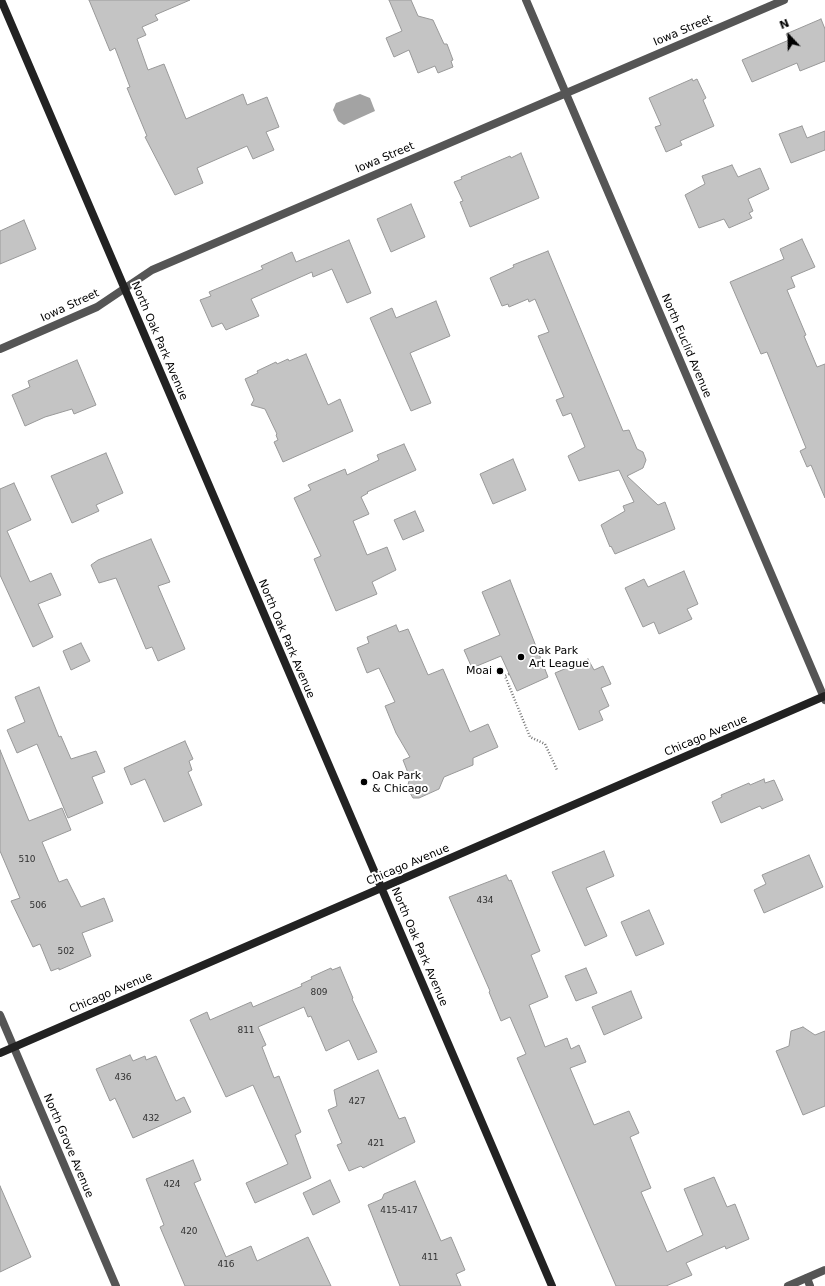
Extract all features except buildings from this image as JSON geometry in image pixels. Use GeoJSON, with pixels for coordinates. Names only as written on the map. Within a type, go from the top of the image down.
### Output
{"type":"FeatureCollection","features":[{"type":"Feature","properties":{"kind":"street","name":"North Oak Park Avenue"},"geometry":{"type":"LineString","coordinates":[[1,0],[552,1286]]}},
{"type":"Feature","properties":{"kind":"street","name":"North Euclid Avenue"},"geometry":{"type":"LineString","coordinates":[[526,0],[824,698]]}},
{"type":"Feature","properties":{"kind":"street","name":"Iowa Street"},"geometry":{"type":"LineString","coordinates":[[0,349],[97,307],[152,270],[784,0]]}},
{"type":"Feature","properties":{"kind":"street","name":"Chicago Avenue"},"geometry":{"type":"LineString","coordinates":[[0,1052],[824,698]]}},
{"type":"Feature","properties":{"kind":"street","name":"North Grove Avenue"},"geometry":{"type":"LineString","coordinates":[[0,1015],[116,1286]]}},
{"type":"Feature","properties":{"kind":"street"},"geometry":{"type":"LineString","coordinates":[[788,1286],[808,1282],[825,1270]]}},
{"type":"Feature","properties":{"kind":"path"},"geometry":{"type":"LineString","coordinates":[[509,674],[505,676],[530,737],[546,744],[557,770]]}},
{"type":"Feature","properties":{"kind":"shaded area"},"geometry":{"type":"Polygon","coordinates":[[[360,94],[370,98],[375,111],[344,125],[338,121],[333,110],[336,103],[360,94]]]}},
{"type":"Feature","properties":{"kind":"place","name":"Oak Park Art League"},"geometry":{"type":"Point","coordinates":[521,657]}},
{"type":"Feature","properties":{"kind":"place","name":"Moai"},"geometry":{"type":"Point","coordinates":[500,671]}},
{"type":"Feature","properties":{"kind":"place","name":"Oak Park & Chicago"},"geometry":{"type":"Point","coordinates":[364,782]}}]}
